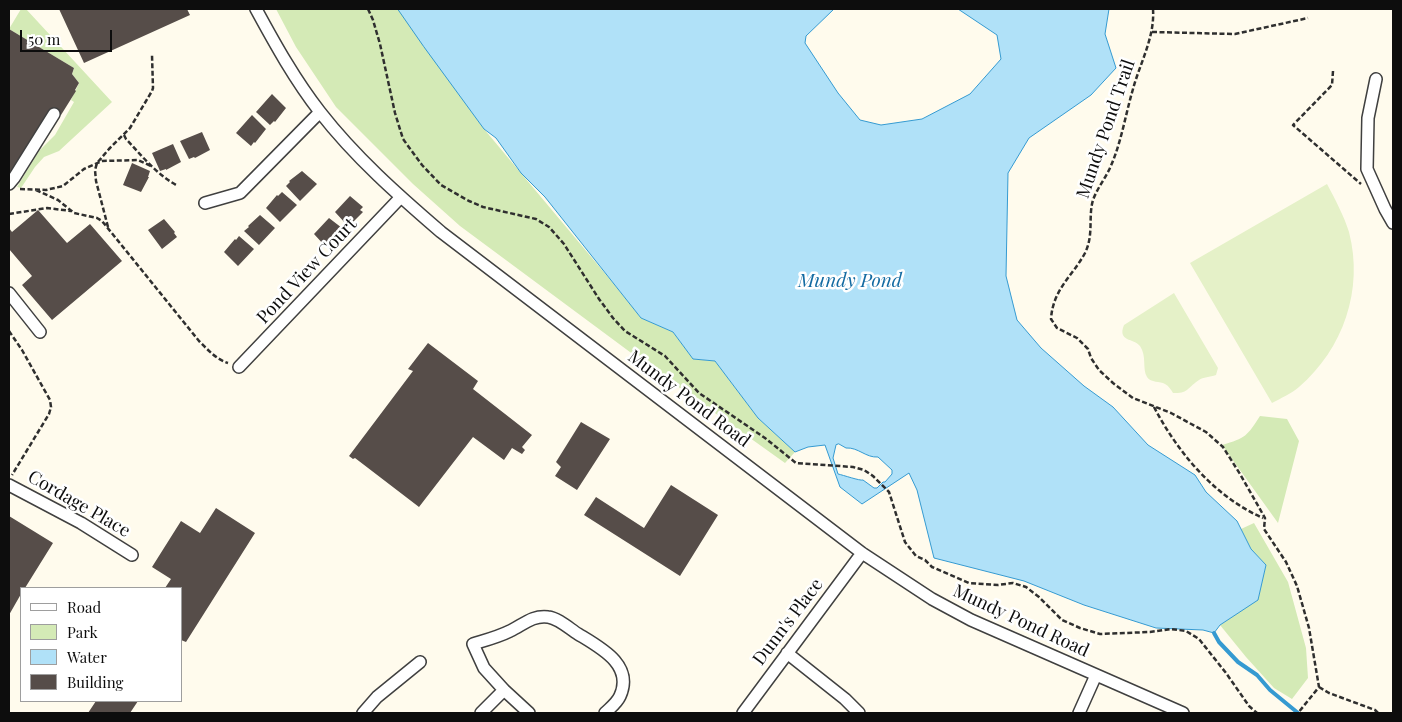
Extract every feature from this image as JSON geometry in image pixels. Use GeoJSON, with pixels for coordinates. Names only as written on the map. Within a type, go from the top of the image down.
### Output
{"type":"FeatureCollection","features":[{"type":"Feature","properties":{"kind":"street","name":"Mundy Pond Road"},"geometry":{"type":"LineString","coordinates":[[256,9],[289,67],[320,112],[352,150],[401,197],[441,232],[862,553],[932,599],[971,620],[1183,713]]}},
{"type":"Feature","properties":{"kind":"street"},"geometry":{"type":"LineString","coordinates":[[1376,79],[1368,118],[1367,169],[1393,223]]}},
{"type":"Feature","properties":{"kind":"street"},"geometry":{"type":"LineString","coordinates":[[205,203],[240,193],[320,112]]}},
{"type":"Feature","properties":{"kind":"street"},"geometry":{"type":"LineString","coordinates":[[12,186],[14,178],[54,114]]}},
{"type":"Feature","properties":{"kind":"street","name":"Pond View Court"},"geometry":{"type":"LineString","coordinates":[[239,368],[401,197]]}},
{"type":"Feature","properties":{"kind":"street"},"geometry":{"type":"LineString","coordinates":[[9,293],[40,332]]}},
{"type":"Feature","properties":{"kind":"street","name":"Cordage Place"},"geometry":{"type":"LineString","coordinates":[[9,485],[81,523],[132,555]]}},
{"type":"Feature","properties":{"kind":"street","name":"Dunn's Place"},"geometry":{"type":"LineString","coordinates":[[743,713],[862,553]]}},
{"type":"Feature","properties":{"kind":"street"},"geometry":{"type":"LineString","coordinates":[[529,713],[484,668],[474,644],[512,631],[532,619],[550,617],[610,656],[622,670],[624,682],[620,698],[605,713]]}},
{"type":"Feature","properties":{"kind":"street"},"geometry":{"type":"LineString","coordinates":[[787,653],[845,699],[859,713]]}},
{"type":"Feature","properties":{"kind":"street"},"geometry":{"type":"LineString","coordinates":[[362,713],[377,697],[420,662]]}},
{"type":"Feature","properties":{"kind":"street"},"geometry":{"type":"LineString","coordinates":[[1079,713],[1096,675]]}},
{"type":"Feature","properties":{"kind":"street"},"geometry":{"type":"LineString","coordinates":[[481,713],[504,690]]}},
{"type":"Feature","properties":{"kind":"path"},"geometry":{"type":"LineString","coordinates":[[368,9],[380,44],[395,113],[403,139],[422,165],[441,185],[476,204],[536,219],[549,227],[564,244],[599,299],[625,331],[665,356],[699,394],[765,438],[796,463],[843,466],[864,470],[890,492],[905,542],[916,556],[925,560],[932,568],[968,583],[1014,583],[1026,587],[1039,596],[1062,620],[1100,634],[1150,632],[1171,629],[1186,632],[1199,638],[1249,706],[1257,713]]}},
{"type":"Feature","properties":{"kind":"path","name":"Mundy Pond Trail"},"geometry":{"type":"LineString","coordinates":[[1153,9],[1152,32],[1126,117],[1109,170],[1098,188],[1093,202],[1092,230],[1086,252],[1059,288],[1051,312],[1051,320],[1057,328],[1077,338],[1088,349],[1099,370],[1113,383],[1134,398],[1206,432],[1222,447],[1265,518],[1264,529],[1286,562],[1301,597],[1309,628],[1319,688]]}},
{"type":"Feature","properties":{"kind":"path"},"geometry":{"type":"LineString","coordinates":[[1152,32],[1235,34],[1308,18]]}},
{"type":"Feature","properties":{"kind":"path"},"geometry":{"type":"LineString","coordinates":[[108,228],[95,170],[97,163],[130,128],[153,88],[152,55]]}},
{"type":"Feature","properties":{"kind":"path"},"geometry":{"type":"LineString","coordinates":[[1333,71],[1332,85],[1293,125],[1367,189]]}},
{"type":"Feature","properties":{"kind":"path"},"geometry":{"type":"LineString","coordinates":[[124,135],[151,166],[178,186]]}},
{"type":"Feature","properties":{"kind":"path"},"geometry":{"type":"LineString","coordinates":[[117,141],[126,139]]}},
{"type":"Feature","properties":{"kind":"path"},"geometry":{"type":"LineString","coordinates":[[36,190],[63,186],[84,169],[102,161],[138,160],[151,166]]}},
{"type":"Feature","properties":{"kind":"path"},"geometry":{"type":"LineString","coordinates":[[12,186],[36,190],[58,200],[71,210],[97,218],[108,228],[127,254],[211,354],[239,368]]}},
{"type":"Feature","properties":{"kind":"path"},"geometry":{"type":"LineString","coordinates":[[9,214],[47,208],[71,210]]}},
{"type":"Feature","properties":{"kind":"path"},"geometry":{"type":"LineString","coordinates":[[9,331],[50,400],[51,407],[49,414],[9,481]]}},
{"type":"Feature","properties":{"kind":"path"},"geometry":{"type":"LineString","coordinates":[[1154,407],[1165,429],[1204,476],[1223,493],[1247,510],[1265,518]]}},
{"type":"Feature","properties":{"kind":"path"},"geometry":{"type":"LineString","coordinates":[[1298,713],[1319,688],[1375,710],[1378,713]]}},
{"type":"Feature","properties":{"kind":"green space"},"geometry":{"type":"Polygon","coordinates":[[[21,9],[26,9],[112,102],[59,151],[44,157],[21,188],[17,187],[39,151],[55,135],[74,102],[71,100],[79,83],[72,74],[74,68],[9,29],[21,9]]]}},
{"type":"Feature","properties":{"kind":"green space"},"geometry":{"type":"Polygon","coordinates":[[[276,9],[399,9],[484,129],[641,318],[673,332],[693,359],[715,361],[758,418],[795,452],[785,463],[638,358],[460,226],[413,184],[336,107],[296,47],[276,9]]]}},
{"type":"Feature","properties":{"kind":"green space"},"geometry":{"type":"Polygon","coordinates":[[[1327,184],[1349,232],[1353,254],[1354,275],[1346,317],[1338,337],[1314,372],[1299,387],[1272,403],[1190,263],[1327,184]]]}},
{"type":"Feature","properties":{"kind":"green space"},"geometry":{"type":"Polygon","coordinates":[[[1174,293],[1218,368],[1216,375],[1201,379],[1185,391],[1178,393],[1173,393],[1163,383],[1147,377],[1140,346],[1124,337],[1122,330],[1124,325],[1174,293]]]}},
{"type":"Feature","properties":{"kind":"green space"},"geometry":{"type":"Polygon","coordinates":[[[1260,416],[1287,419],[1299,441],[1278,523],[1222,445],[1245,435],[1260,416]]]}},
{"type":"Feature","properties":{"kind":"green space"},"geometry":{"type":"Polygon","coordinates":[[[1254,523],[1288,582],[1306,648],[1308,678],[1292,699],[1274,688],[1220,625],[1258,599],[1266,565],[1251,549],[1241,529],[1254,523]]]}},
{"type":"Feature","properties":{"kind":"water","name":"Mundy Pond"},"geometry":{"type":"Polygon","coordinates":[[[398,9],[834,9],[806,36],[805,43],[838,93],[860,120],[881,125],[922,119],[970,94],[1001,59],[997,35],[958,9],[1109,9],[1105,34],[1116,68],[1091,95],[1029,138],[1008,173],[1006,276],[1017,320],[1041,348],[1084,386],[1113,407],[1148,445],[1195,475],[1206,492],[1237,521],[1251,549],[1266,565],[1258,600],[1220,625],[1214,633],[1203,630],[1156,628],[1084,605],[1024,581],[934,558],[917,490],[909,473],[862,504],[840,487],[825,445],[808,447],[795,452],[758,418],[715,361],[693,359],[673,332],[641,318],[545,197],[521,173],[496,138],[484,129],[398,9]],[[839,444],[836,445],[833,458],[838,474],[863,480],[877,488],[892,474],[892,470],[878,457],[846,448],[839,444]]]}},
{"type":"Feature","properties":{"kind":"building"},"geometry":{"type":"Polygon","coordinates":[[[59,9],[187,9],[190,15],[84,63],[59,9]]]}},
{"type":"Feature","properties":{"kind":"building"},"geometry":{"type":"Polygon","coordinates":[[[9,29],[74,68],[72,74],[79,83],[61,115],[50,109],[9,177],[9,29]]]}},
{"type":"Feature","properties":{"kind":"building"},"geometry":{"type":"Polygon","coordinates":[[[272,94],[286,108],[275,122],[270,125],[256,112],[272,94]]]}},
{"type":"Feature","properties":{"kind":"building"},"geometry":{"type":"Polygon","coordinates":[[[252,115],[266,129],[251,146],[236,133],[252,115]]]}},
{"type":"Feature","properties":{"kind":"building"},"geometry":{"type":"Polygon","coordinates":[[[202,132],[210,150],[189,159],[180,141],[202,132]]]}},
{"type":"Feature","properties":{"kind":"building"},"geometry":{"type":"Polygon","coordinates":[[[173,144],[181,162],[160,171],[152,153],[173,144]]]}},
{"type":"Feature","properties":{"kind":"building"},"geometry":{"type":"Polygon","coordinates":[[[132,163],[150,171],[141,192],[123,185],[132,163]]]}},
{"type":"Feature","properties":{"kind":"building"},"geometry":{"type":"Polygon","coordinates":[[[302,171],[317,184],[300,201],[286,186],[289,181],[302,171]]]}},
{"type":"Feature","properties":{"kind":"building"},"geometry":{"type":"Polygon","coordinates":[[[282,192],[297,205],[280,222],[266,208],[282,192]]]}},
{"type":"Feature","properties":{"kind":"building"},"geometry":{"type":"Polygon","coordinates":[[[350,196],[363,207],[360,210],[363,212],[352,223],[349,221],[346,224],[335,212],[350,196]]]}},
{"type":"Feature","properties":{"kind":"building"},"geometry":{"type":"Polygon","coordinates":[[[38,210],[67,243],[90,224],[122,261],[52,320],[22,285],[32,276],[9,249],[9,228],[12,232],[38,210]]]}},
{"type":"Feature","properties":{"kind":"building"},"geometry":{"type":"Polygon","coordinates":[[[260,215],[275,228],[259,245],[244,231],[260,215]]]}},
{"type":"Feature","properties":{"kind":"building"},"geometry":{"type":"Polygon","coordinates":[[[329,218],[342,228],[339,231],[342,234],[331,245],[328,243],[325,246],[314,234],[329,218]]]}},
{"type":"Feature","properties":{"kind":"building"},"geometry":{"type":"Polygon","coordinates":[[[164,219],[177,237],[162,249],[148,230],[164,219]]]}},
{"type":"Feature","properties":{"kind":"building"},"geometry":{"type":"Polygon","coordinates":[[[239,236],[254,249],[238,266],[224,252],[239,236]]]}},
{"type":"Feature","properties":{"kind":"building"},"geometry":{"type":"Polygon","coordinates":[[[428,343],[478,381],[473,389],[532,435],[522,447],[525,450],[522,454],[512,448],[504,460],[473,437],[419,507],[355,458],[353,459],[349,456],[413,371],[408,369],[428,343]]]}},
{"type":"Feature","properties":{"kind":"building"},"geometry":{"type":"Polygon","coordinates":[[[581,422],[610,439],[577,490],[555,476],[561,467],[556,462],[581,422]]]}},
{"type":"Feature","properties":{"kind":"building"},"geometry":{"type":"Polygon","coordinates":[[[671,485],[718,515],[680,576],[584,515],[596,497],[644,528],[671,485]]]}},
{"type":"Feature","properties":{"kind":"building"},"geometry":{"type":"Polygon","coordinates":[[[216,508],[255,533],[186,642],[182,640],[182,587],[166,587],[171,579],[152,567],[181,521],[200,533],[216,508]]]}},
{"type":"Feature","properties":{"kind":"building"},"geometry":{"type":"Polygon","coordinates":[[[9,516],[53,543],[26,587],[20,587],[20,596],[9,615],[9,516]]]}},
{"type":"Feature","properties":{"kind":"building"},"geometry":{"type":"Polygon","coordinates":[[[95,702],[137,702],[130,713],[88,713],[95,702]]]}},
{"type":"Feature","properties":{"kind":"waterway"},"geometry":{"type":"LineString","coordinates":[[1214,633],[1219,642],[1238,662],[1257,675],[1270,690],[1298,713]]}}]}
